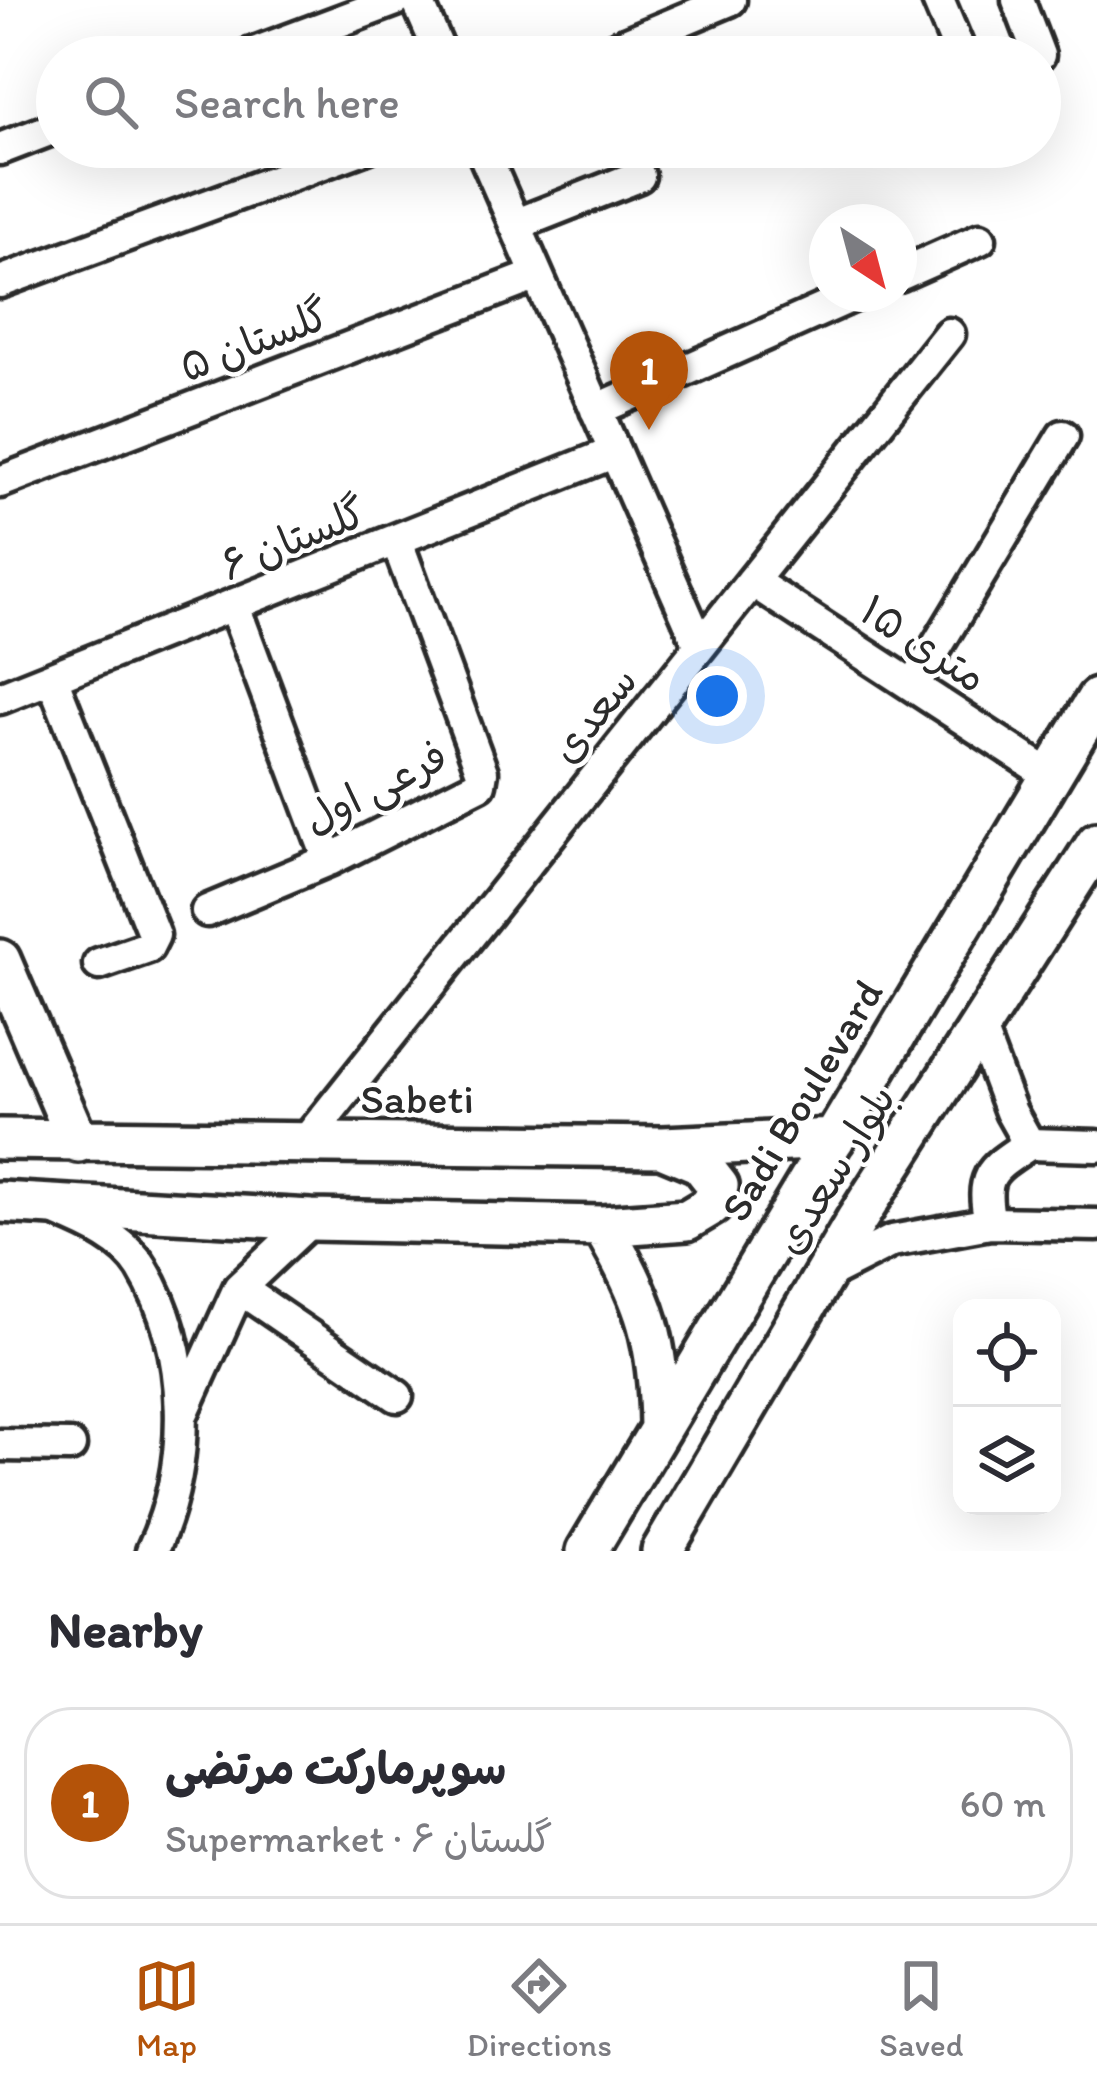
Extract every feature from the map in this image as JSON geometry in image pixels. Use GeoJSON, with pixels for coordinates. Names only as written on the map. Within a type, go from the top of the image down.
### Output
{"type":"FeatureCollection","features":[{"type":"Feature","properties":{"kind":"main road","name":"Sadi Boulevard"},"geometry":{"type":"LineString","coordinates":[[587,1551],[1097,699]]}},
{"type":"Feature","properties":{"kind":"main road","name":"بلوار سعدی"},"geometry":{"type":"LineString","coordinates":[[662,1551],[825,1275],[1097,843]]}},
{"type":"Feature","properties":{"kind":"main road"},"geometry":{"type":"LineString","coordinates":[[0,960],[78,1142]]}},
{"type":"Feature","properties":{"kind":"main road","name":"Sabeti"},"geometry":{"type":"LineString","coordinates":[[0,1139],[663,1147],[834,1138]]}},
{"type":"Feature","properties":{"kind":"main road"},"geometry":{"type":"LineString","coordinates":[[0,1202],[311,1220],[602,1226],[678,1222],[712,1204],[718,1186],[712,1172],[663,1147]]}},
{"type":"Feature","properties":{"kind":"main road"},"geometry":{"type":"LineString","coordinates":[[602,1226],[650,1315],[659,1360],[660,1427]]}},
{"type":"Feature","properties":{"kind":"street"},"geometry":{"type":"LineString","coordinates":[[300,36],[396,0]]}},
{"type":"Feature","properties":{"kind":"street"},"geometry":{"type":"LineString","coordinates":[[417,0],[433,36]]}},
{"type":"Feature","properties":{"kind":"street"},"geometry":{"type":"LineString","coordinates":[[644,36],[730,0]]}},
{"type":"Feature","properties":{"kind":"street"},"geometry":{"type":"LineString","coordinates":[[938,0],[953,36]]}},
{"type":"Feature","properties":{"kind":"street"},"geometry":{"type":"LineString","coordinates":[[1018,0],[1032,36]]}},
{"type":"Feature","properties":{"kind":"street"},"geometry":{"type":"LineString","coordinates":[[0,148],[36,135]]}},
{"type":"Feature","properties":{"kind":"street"},"geometry":{"type":"LineString","coordinates":[[0,282],[310,168]]}},
{"type":"Feature","properties":{"kind":"street"},"geometry":{"type":"LineString","coordinates":[[490,168],[700,646]]}},
{"type":"Feature","properties":{"kind":"street"},"geometry":{"type":"LineString","coordinates":[[515,225],[639,176]]}},
{"type":"Feature","properties":{"kind":"street"},"geometry":{"type":"LineString","coordinates":[[917,267],[980,239]]}},
{"type":"Feature","properties":{"kind":"street","name":"گلستان ۵"},"geometry":{"type":"LineString","coordinates":[[0,482],[537,275]]}},
{"type":"Feature","properties":{"kind":"street"},"geometry":{"type":"LineString","coordinates":[[596,410],[816,312]]}},
{"type":"Feature","properties":{"kind":"street","name":"سعدی"},"geometry":{"type":"LineString","coordinates":[[302,1146],[949,334]]}},
{"type":"Feature","properties":{"kind":"street"},"geometry":{"type":"LineString","coordinates":[[913,686],[1064,436]]}},
{"type":"Feature","properties":{"kind":"street","name":"گلستان ۶"},"geometry":{"type":"LineString","coordinates":[[0,698],[615,452]]}},
{"type":"Feature","properties":{"kind":"street","name":"فرعی اول"},"geometry":{"type":"LineString","coordinates":[[207,911],[329,860],[480,784],[482,772],[397,542]]}},
{"type":"Feature","properties":{"kind":"street","name":"۱۵ متری"},"geometry":{"type":"LineString","coordinates":[[752,581],[1051,776]]}},
{"type":"Feature","properties":{"kind":"street"},"geometry":{"type":"LineString","coordinates":[[233,607],[329,860]]}},
{"type":"Feature","properties":{"kind":"street"},"geometry":{"type":"LineString","coordinates":[[52,678],[155,942],[99,964]]}},
{"type":"Feature","properties":{"kind":"street"},"geometry":{"type":"LineString","coordinates":[[980,1027],[1011,1112],[1029,1144]]}},
{"type":"Feature","properties":{"kind":"street"},"geometry":{"type":"LineString","coordinates":[[990,1222],[984,1191],[992,1168],[1029,1144],[1097,1146]]}},
{"type":"Feature","properties":{"kind":"street"},"geometry":{"type":"LineString","coordinates":[[45,1206],[99,1228],[141,1265],[172,1338],[181,1417],[172,1509],[152,1551]]}},
{"type":"Feature","properties":{"kind":"street"},"geometry":{"type":"LineString","coordinates":[[181,1417],[239,1288],[311,1220]]}},
{"type":"Feature","properties":{"kind":"street"},"geometry":{"type":"LineString","coordinates":[[825,1275],[892,1241],[990,1222],[1097,1225]]}},
{"type":"Feature","properties":{"kind":"street"},"geometry":{"type":"LineString","coordinates":[[239,1288],[397,1396]]}},
{"type":"Feature","properties":{"kind":"street"},"geometry":{"type":"LineString","coordinates":[[0,1445],[70,1446]]}},
{"type":"Feature","properties":{"kind":"place","name":"سوپرمارکت مرتضی"},"geometry":{"type":"Point","coordinates":[649,430]}}]}
